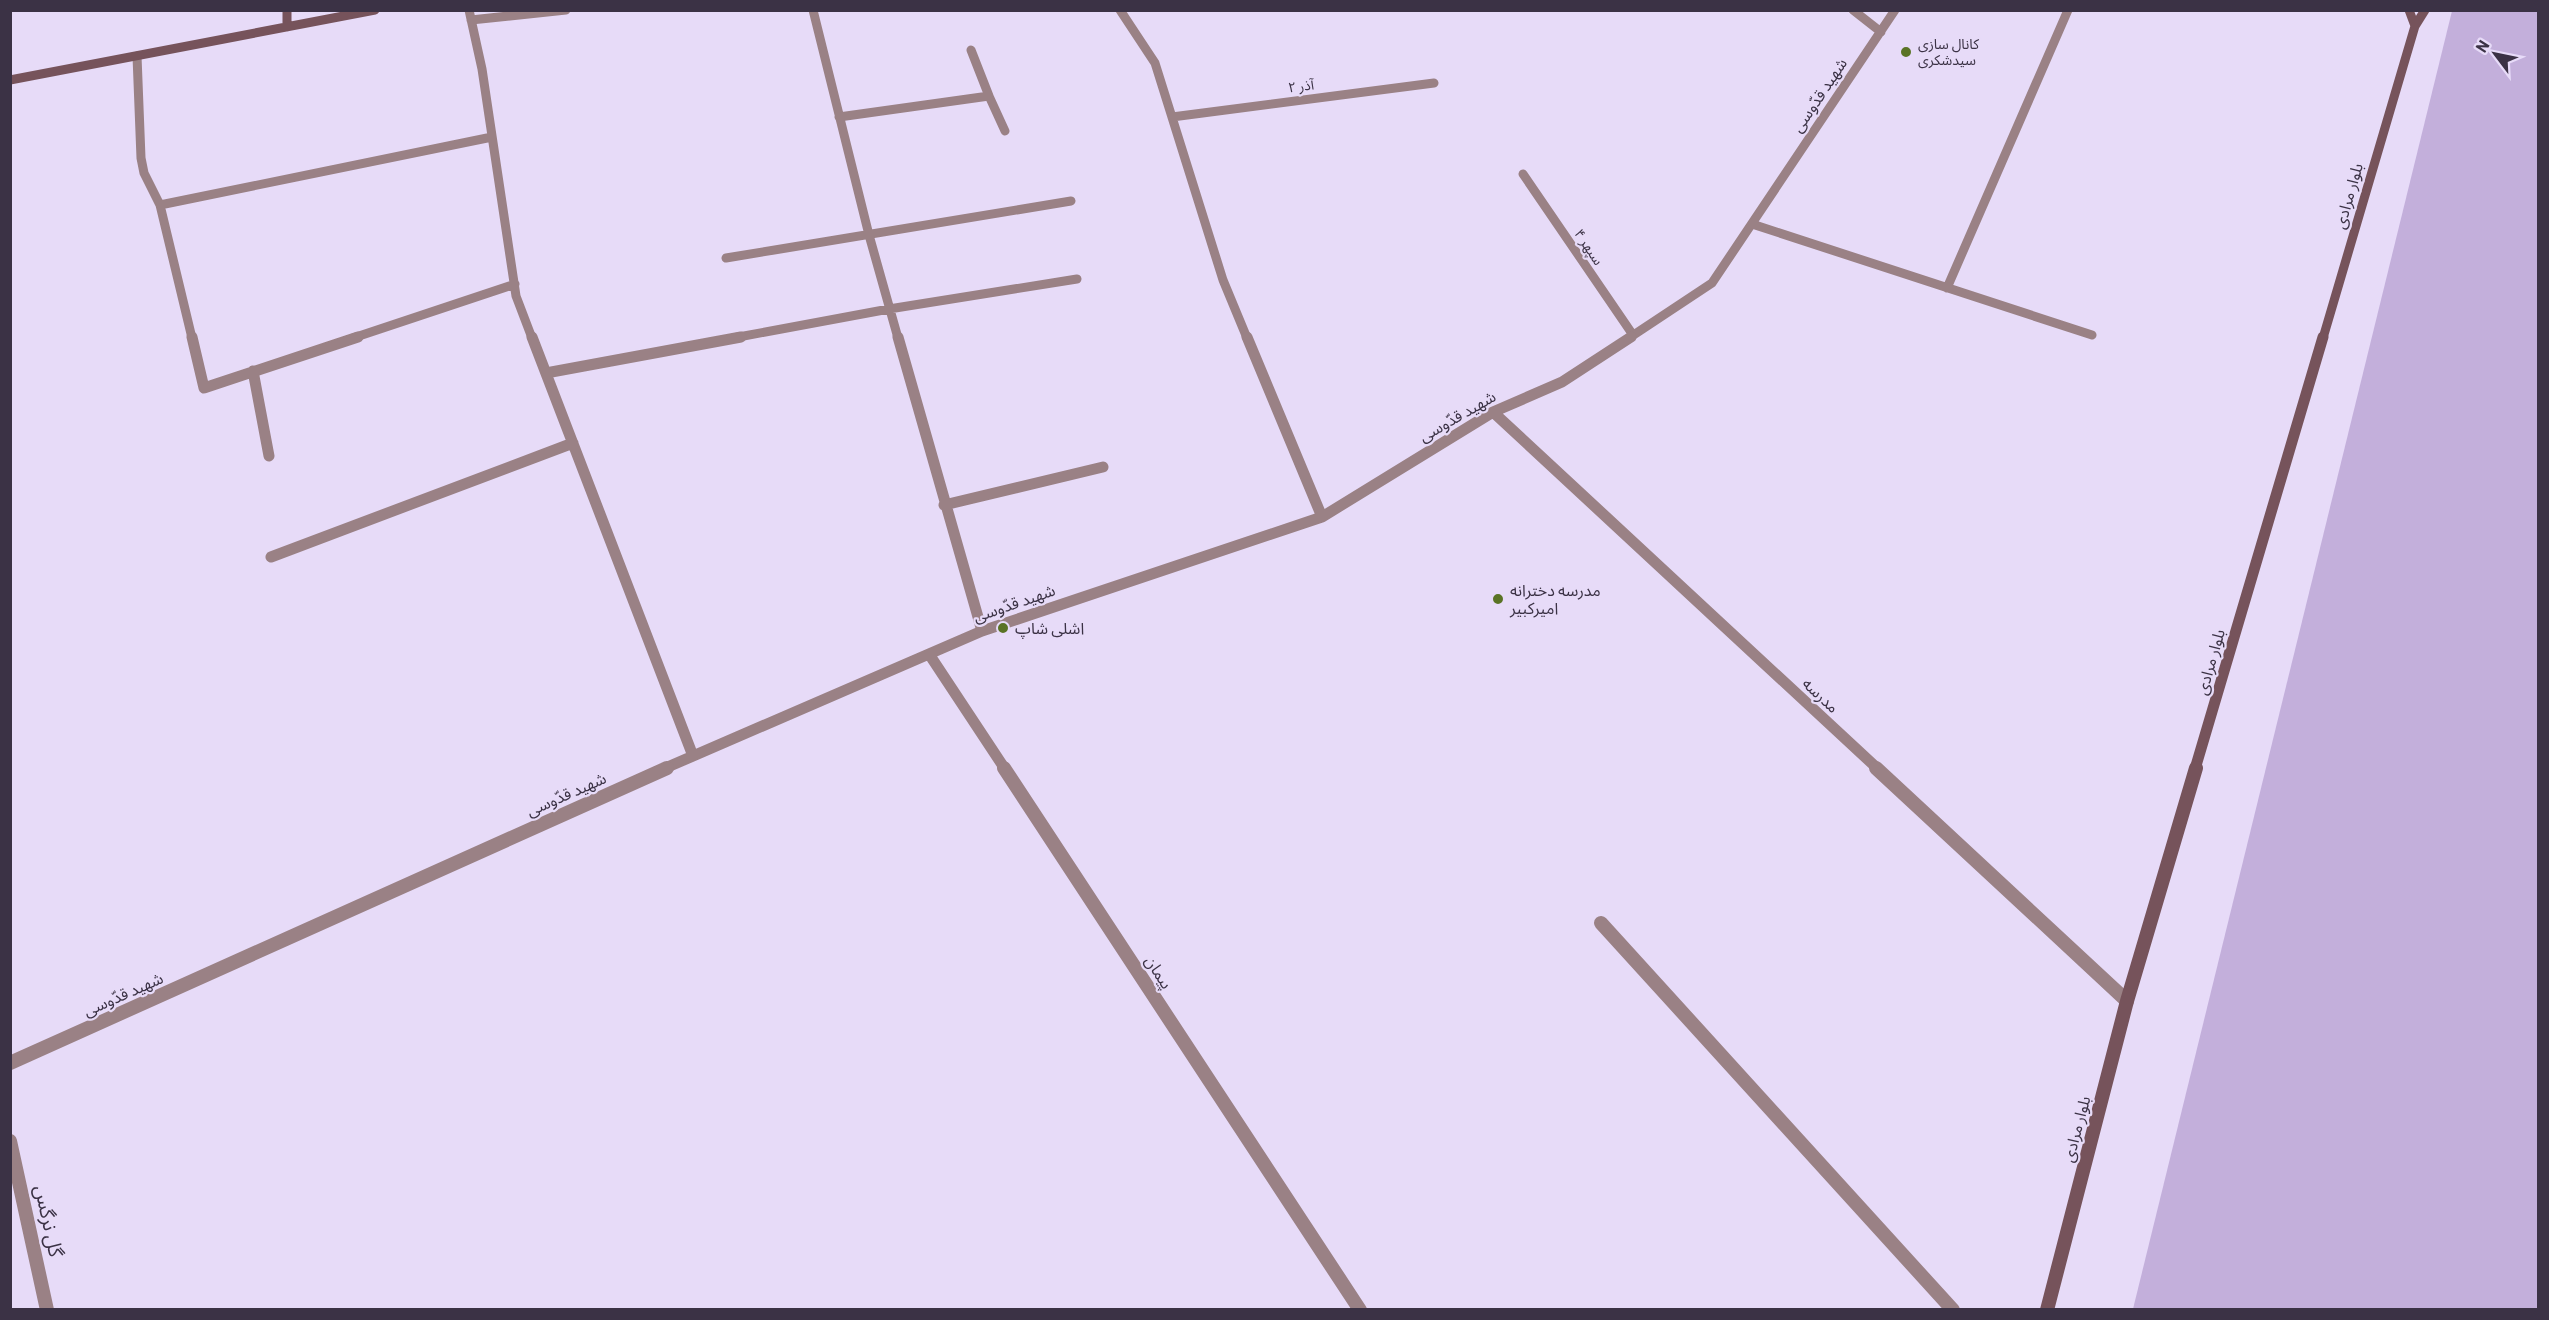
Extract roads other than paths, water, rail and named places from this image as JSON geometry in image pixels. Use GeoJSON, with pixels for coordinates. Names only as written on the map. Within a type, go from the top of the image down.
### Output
{"type":"FeatureCollection","features":[{"type":"Feature","properties":{"kind":"street"},"geometry":{"type":"LineString","coordinates":[[287,10],[287,27]]}},
{"type":"Feature","properties":{"kind":"street"},"geometry":{"type":"LineString","coordinates":[[10,80],[375,10]]}},
{"type":"Feature","properties":{"kind":"street"},"geometry":{"type":"LineString","coordinates":[[566,10],[470,15],[482,69],[516,296],[693,756]]}},
{"type":"Feature","properties":{"kind":"street"},"geometry":{"type":"LineString","coordinates":[[813,10],[889,309],[982,631]]}},
{"type":"Feature","properties":{"kind":"street"},"geometry":{"type":"LineString","coordinates":[[1120,10],[1155,63],[1223,280],[1322,517]]}},
{"type":"Feature","properties":{"kind":"street"},"geometry":{"type":"LineString","coordinates":[[1853,10],[1881,32]]}},
{"type":"Feature","properties":{"kind":"street","name":"شهید قدّوسی"},"geometry":{"type":"LineString","coordinates":[[10,1063],[693,756],[982,631],[1322,517],[1492,412],[1562,382],[1712,283],[1895,10]]}},
{"type":"Feature","properties":{"kind":"street"},"geometry":{"type":"LineString","coordinates":[[1947,288],[2068,10]]}},
{"type":"Feature","properties":{"kind":"street"},"geometry":{"type":"LineString","coordinates":[[2409,10],[2415,26]]}},
{"type":"Feature","properties":{"kind":"street","name":"بلوار مرادی"},"geometry":{"type":"LineString","coordinates":[[2046,1310],[2127,1001],[2415,26],[2425,10]]}},
{"type":"Feature","properties":{"kind":"street"},"geometry":{"type":"LineString","coordinates":[[971,50],[1005,131]]}},
{"type":"Feature","properties":{"kind":"street"},"geometry":{"type":"LineString","coordinates":[[137,56],[141,158],[144,172],[160,205],[204,388],[514,284]]}},
{"type":"Feature","properties":{"kind":"street","name":"آذر ۲"},"geometry":{"type":"LineString","coordinates":[[1172,117],[1434,83]]}},
{"type":"Feature","properties":{"kind":"street"},"geometry":{"type":"LineString","coordinates":[[839,117],[989,96]]}},
{"type":"Feature","properties":{"kind":"street"},"geometry":{"type":"LineString","coordinates":[[160,205],[492,137]]}},
{"type":"Feature","properties":{"kind":"street","name":"سپهر ۴"},"geometry":{"type":"LineString","coordinates":[[1523,174],[1633,335]]}},
{"type":"Feature","properties":{"kind":"street"},"geometry":{"type":"LineString","coordinates":[[726,258],[1071,201]]}},
{"type":"Feature","properties":{"kind":"street"},"geometry":{"type":"LineString","coordinates":[[1752,224],[2092,335]]}},
{"type":"Feature","properties":{"kind":"street"},"geometry":{"type":"LineString","coordinates":[[546,373],[889,309],[1077,279]]}},
{"type":"Feature","properties":{"kind":"street"},"geometry":{"type":"LineString","coordinates":[[253,371],[269,456]]}},
{"type":"Feature","properties":{"kind":"street","name":"مدرسه"},"geometry":{"type":"LineString","coordinates":[[1492,412],[2127,1001]]}},
{"type":"Feature","properties":{"kind":"street"},"geometry":{"type":"LineString","coordinates":[[271,557],[573,443]]}},
{"type":"Feature","properties":{"kind":"street"},"geometry":{"type":"LineString","coordinates":[[944,505],[1103,466]]}},
{"type":"Feature","properties":{"kind":"street","name":"پیمان"},"geometry":{"type":"LineString","coordinates":[[928,654],[1360,1310]]}},
{"type":"Feature","properties":{"kind":"street"},"geometry":{"type":"LineString","coordinates":[[1601,923],[1953,1310]]}},
{"type":"Feature","properties":{"kind":"street","name":"گل نرگس"},"geometry":{"type":"LineString","coordinates":[[10,1142],[46,1310]]}},
{"type":"Feature","properties":{"kind":"place","name":"کانال سازی سیدشکری"},"geometry":{"type":"Point","coordinates":[1906,52]}},
{"type":"Feature","properties":{"kind":"place","name":"مدرسه دخترانه امیرکبیر"},"geometry":{"type":"Point","coordinates":[1498,599]}},
{"type":"Feature","properties":{"kind":"place","name":"اشلی شاپ"},"geometry":{"type":"Point","coordinates":[1003,628]}}]}
